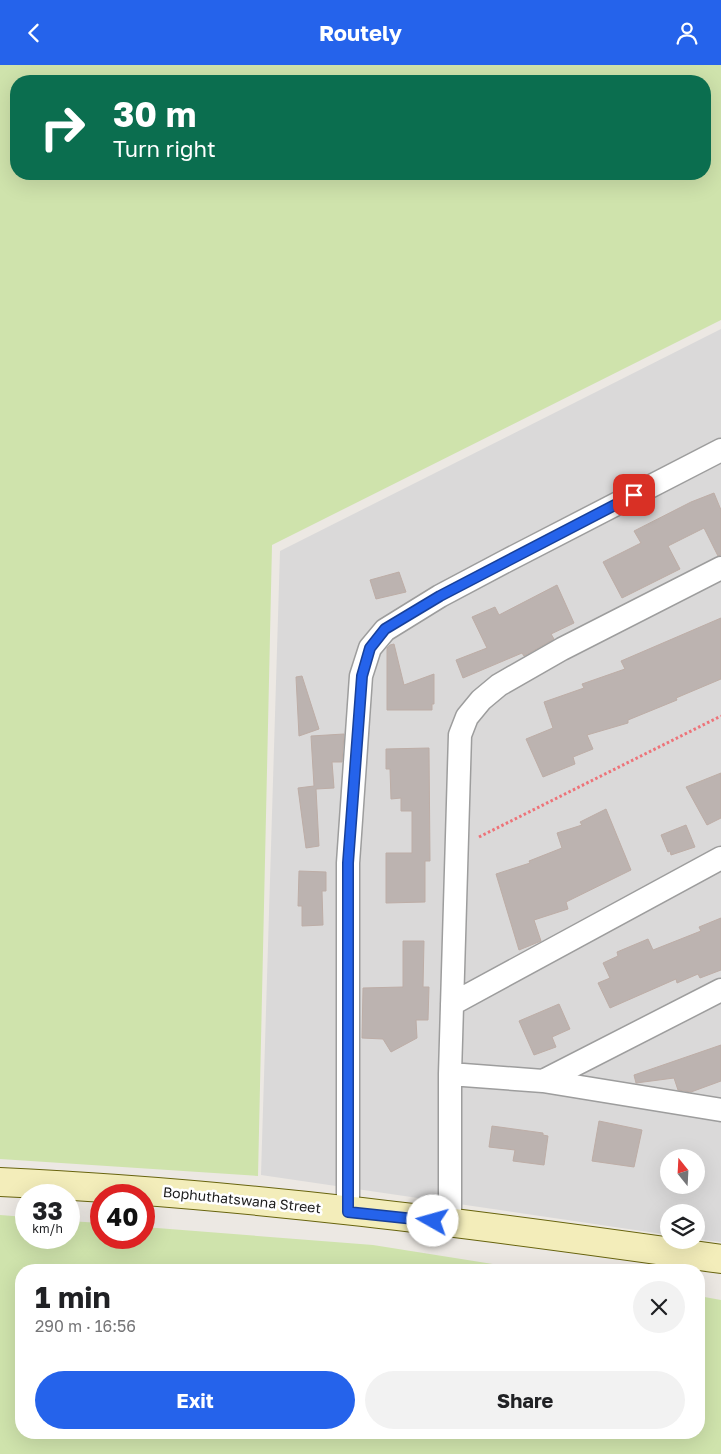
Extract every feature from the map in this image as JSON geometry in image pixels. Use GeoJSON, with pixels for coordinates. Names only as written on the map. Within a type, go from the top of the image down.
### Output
{"type":"FeatureCollection","features":[{"type":"Feature","properties":{"kind":"street"},"geometry":{"type":"LineString","coordinates":[[348,1212],[348,863],[362,676],[370,648],[385,629],[440,596],[721,450]]}},
{"type":"Feature","properties":{"kind":"street"},"geometry":{"type":"LineString","coordinates":[[450,1223],[450,1074],[460,735],[468,717],[480,700],[499,685],[562,649],[721,568]]}},
{"type":"Feature","properties":{"kind":"street"},"geometry":{"type":"LineString","coordinates":[[452,1004],[721,858]]}},
{"type":"Feature","properties":{"kind":"street"},"geometry":{"type":"LineString","coordinates":[[543,1081],[721,990]]}},
{"type":"Feature","properties":{"kind":"street"},"geometry":{"type":"LineString","coordinates":[[450,1074],[543,1081],[721,1110]]}},
{"type":"Feature","properties":{"kind":"street","name":"Bophuthatswana Street"},"geometry":{"type":"LineString","coordinates":[[0,1182],[64,1185],[286,1203],[721,1259]]}},
{"type":"Feature","properties":{"kind":"path"},"geometry":{"type":"LineString","coordinates":[[456,848],[721,716]]}},
{"type":"Feature","properties":{"kind":"shaded area"},"geometry":{"type":"Polygon","coordinates":[[[721,329],[721,1242],[705,1240],[705,1204],[660,1204],[660,1234],[261,1175],[280,551],[721,329]]]}},
{"type":"Feature","properties":{"kind":"green space"},"geometry":{"type":"Polygon","coordinates":[[[0,65],[721,65],[721,320],[272,545],[258,1176],[0,1159],[0,65]]]}},
{"type":"Feature","properties":{"kind":"green space"},"geometry":{"type":"Polygon","coordinates":[[[0,1215],[15,1216],[15,1249],[80,1249],[80,1222],[90,1222],[90,1249],[155,1249],[155,1228],[373,1245],[493,1264],[15,1264],[15,1439],[705,1439],[705,1297],[721,1300],[721,1454],[0,1454],[0,1215]]]}},
{"type":"Feature","properties":{"kind":"building"},"geometry":{"type":"Polygon","coordinates":[[[714,493],[721,510],[721,555],[718,556],[704,528],[668,546],[680,569],[622,598],[603,562],[641,543],[634,531],[691,502],[714,493]]]}},
{"type":"Feature","properties":{"kind":"building"},"geometry":{"type":"Polygon","coordinates":[[[399,572],[406,592],[376,599],[370,580],[399,572]]]}},
{"type":"Feature","properties":{"kind":"building"},"geometry":{"type":"Polygon","coordinates":[[[557,585],[574,623],[551,634],[554,639],[524,656],[522,653],[463,678],[456,660],[487,648],[472,617],[495,607],[499,615],[557,585]]]}},
{"type":"Feature","properties":{"kind":"building"},"geometry":{"type":"Polygon","coordinates":[[[721,618],[721,679],[628,720],[628,723],[587,735],[593,749],[573,757],[575,764],[543,777],[526,739],[553,728],[544,702],[584,688],[582,684],[625,669],[621,661],[721,618]]]}},
{"type":"Feature","properties":{"kind":"building"},"geometry":{"type":"Polygon","coordinates":[[[394,644],[404,685],[434,674],[434,704],[432,704],[432,710],[387,710],[387,648],[394,644]]]}},
{"type":"Feature","properties":{"kind":"building"},"geometry":{"type":"Polygon","coordinates":[[[302,676],[319,729],[299,736],[296,677],[302,676]]]}},
{"type":"Feature","properties":{"kind":"building"},"geometry":{"type":"Polygon","coordinates":[[[344,734],[342,762],[332,762],[334,788],[316,789],[319,846],[306,848],[298,788],[314,786],[311,736],[344,734]]]}},
{"type":"Feature","properties":{"kind":"building"},"geometry":{"type":"Polygon","coordinates":[[[429,748],[430,861],[425,861],[425,902],[386,903],[386,853],[412,853],[412,811],[401,811],[401,798],[391,799],[390,769],[386,769],[386,749],[429,748]]]}},
{"type":"Feature","properties":{"kind":"building"},"geometry":{"type":"Polygon","coordinates":[[[721,773],[721,818],[707,825],[686,787],[721,773]]]}},
{"type":"Feature","properties":{"kind":"building"},"geometry":{"type":"Polygon","coordinates":[[[606,809],[631,870],[566,902],[568,909],[534,920],[541,941],[519,950],[496,874],[530,863],[529,861],[562,848],[557,833],[582,825],[580,822],[606,809]]]}},
{"type":"Feature","properties":{"kind":"building"},"geometry":{"type":"Polygon","coordinates":[[[686,825],[695,847],[671,855],[661,835],[686,825]]]}},
{"type":"Feature","properties":{"kind":"building"},"geometry":{"type":"Polygon","coordinates":[[[299,871],[326,872],[326,891],[322,891],[323,925],[302,926],[302,906],[298,906],[299,871]]]}},
{"type":"Feature","properties":{"kind":"building"},"geometry":{"type":"Polygon","coordinates":[[[721,918],[721,970],[700,978],[698,974],[677,983],[676,979],[610,1008],[598,983],[610,978],[603,963],[618,956],[617,952],[648,939],[653,950],[701,931],[699,927],[721,918]]]}},
{"type":"Feature","properties":{"kind":"building"},"geometry":{"type":"Polygon","coordinates":[[[403,941],[424,941],[423,987],[429,987],[428,1020],[416,1020],[417,1038],[391,1052],[383,1039],[362,1038],[363,988],[403,987],[403,941]]]}},
{"type":"Feature","properties":{"kind":"building"},"geometry":{"type":"Polygon","coordinates":[[[559,1004],[570,1029],[552,1037],[556,1047],[534,1055],[519,1021],[559,1004]]]}},
{"type":"Feature","properties":{"kind":"building"},"geometry":{"type":"Polygon","coordinates":[[[721,1045],[721,1081],[691,1092],[678,1090],[674,1078],[636,1083],[634,1075],[721,1045]]]}},
{"type":"Feature","properties":{"kind":"building"},"geometry":{"type":"Polygon","coordinates":[[[599,1121],[642,1130],[634,1167],[592,1161],[599,1121]]]}},
{"type":"Feature","properties":{"kind":"building"},"geometry":{"type":"Polygon","coordinates":[[[492,1126],[543,1133],[543,1135],[548,1136],[544,1165],[513,1161],[515,1150],[489,1147],[492,1126]]]}},
{"type":"Feature","properties":{"kind":"route"},"geometry":{"type":"LineString","coordinates":[[433,1221],[348,1212],[348,863],[364,663],[370,648],[385,629],[440,596],[634,495]]}}]}
